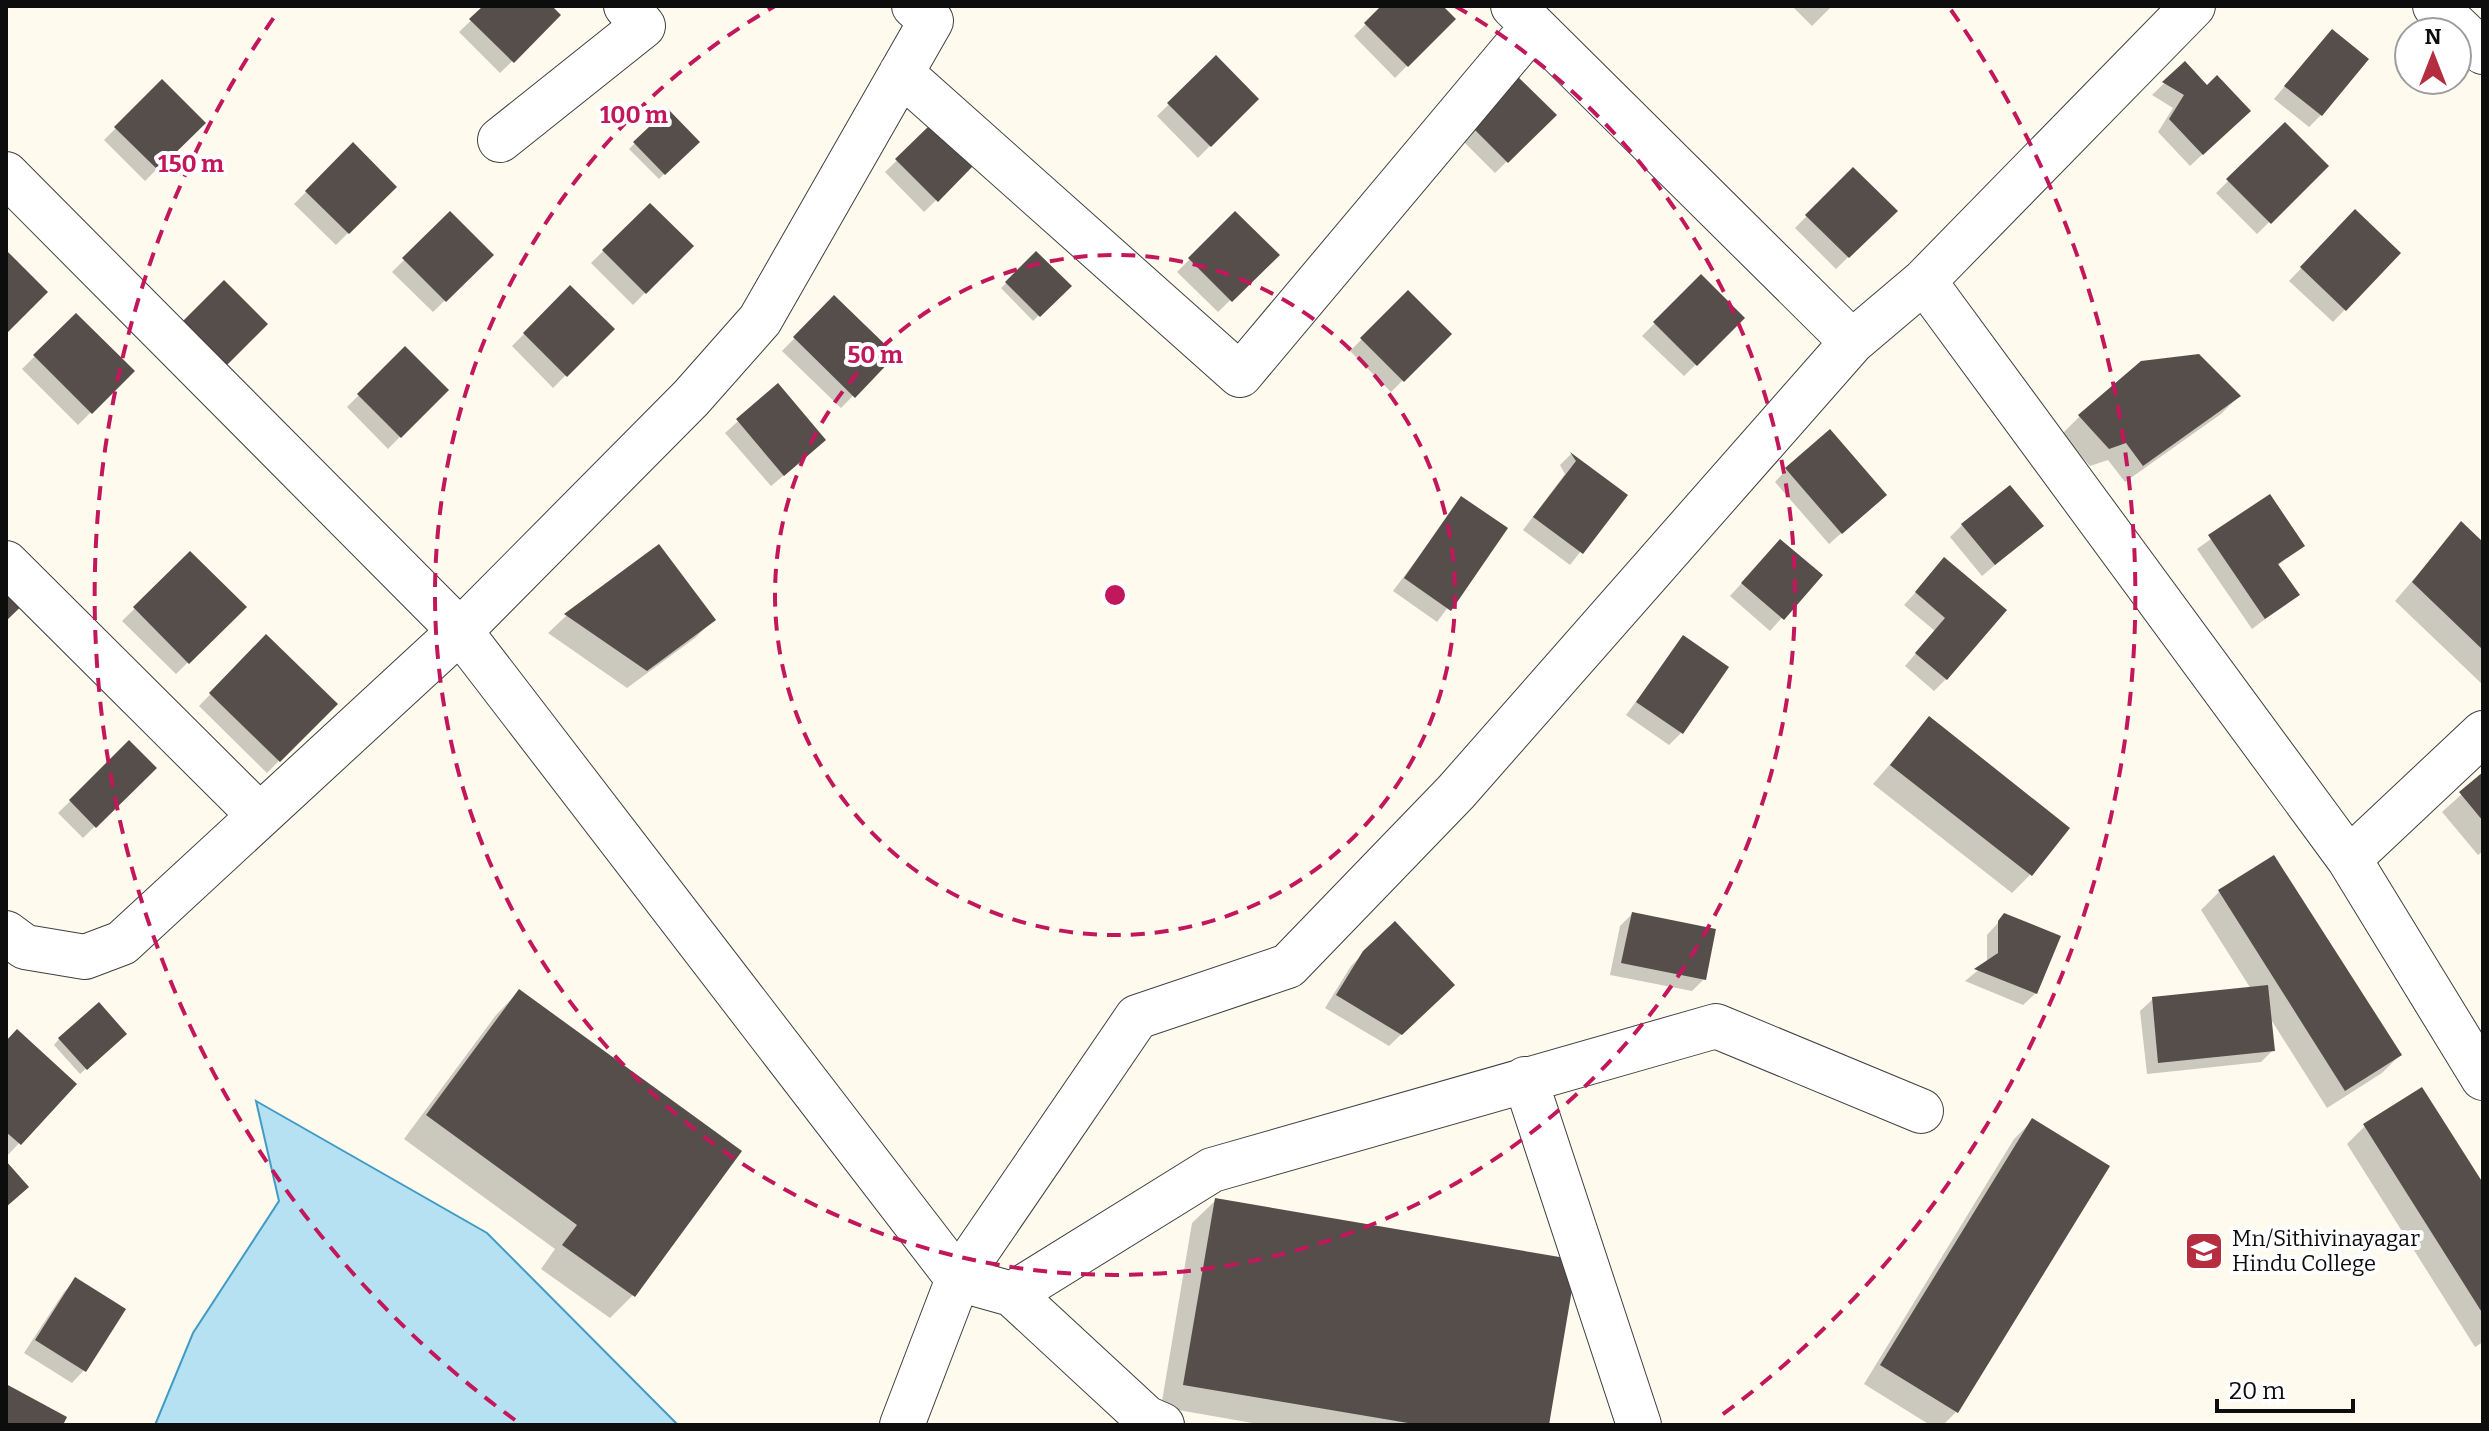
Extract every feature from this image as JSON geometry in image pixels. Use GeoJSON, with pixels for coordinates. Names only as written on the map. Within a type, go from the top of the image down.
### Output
{"type":"FeatureCollection","features":[{"type":"Feature","properties":{"kind":"street"},"geometry":{"type":"LineString","coordinates":[[6,933],[25,947],[85,957],[122,943],[460,631],[691,398],[760,320],[931,21],[914,6]]}},
{"type":"Feature","properties":{"kind":"street"},"geometry":{"type":"LineString","coordinates":[[902,1425],[958,1279],[1137,1017],[1288,966],[1456,792],[1852,342],[1924,281],[2193,6]]}},
{"type":"Feature","properties":{"kind":"street"},"geometry":{"type":"LineString","coordinates":[[2435,6],[2483,52]]}},
{"type":"Feature","properties":{"kind":"street"},"geometry":{"type":"LineString","coordinates":[[500,140],[643,13]]}},
{"type":"Feature","properties":{"kind":"street"},"geometry":{"type":"LineString","coordinates":[[901,73],[1240,375],[1523,16],[1852,342]]}},
{"type":"Feature","properties":{"kind":"street"},"geometry":{"type":"LineString","coordinates":[[6,174],[460,631],[958,1279],[1012,1294],[1146,1418],[1162,1425]]}},
{"type":"Feature","properties":{"kind":"street"},"geometry":{"type":"LineString","coordinates":[[1924,281],[2349,859],[2483,1078]]}},
{"type":"Feature","properties":{"kind":"street"},"geometry":{"type":"LineString","coordinates":[[6,563],[259,815]]}},
{"type":"Feature","properties":{"kind":"street"},"geometry":{"type":"LineString","coordinates":[[2349,859],[2483,733]]}},
{"type":"Feature","properties":{"kind":"street"},"geometry":{"type":"LineString","coordinates":[[1012,1294],[1212,1170],[1716,1026],[1921,1111]]}},
{"type":"Feature","properties":{"kind":"street"},"geometry":{"type":"LineString","coordinates":[[1525,1079],[1639,1425]]}},
{"type":"Feature","properties":{"kind":"water"},"geometry":{"type":"Polygon","coordinates":[[[256,1101],[487,1233],[678,1425],[155,1425],[193,1333],[279,1201],[256,1101]]]}},
{"type":"Feature","properties":{"kind":"building"},"geometry":{"type":"Polygon","coordinates":[[[483,6],[552,6],[561,15],[514,63],[469,19],[483,6]]]}},
{"type":"Feature","properties":{"kind":"building"},"geometry":{"type":"Polygon","coordinates":[[[1381,6],[1443,6],[1456,19],[1408,67],[1364,23],[1381,6]]]}},
{"type":"Feature","properties":{"kind":"building"},"geometry":{"type":"Polygon","coordinates":[[[2332,29],[2369,59],[2322,116],[2284,86],[2332,29]]]}},
{"type":"Feature","properties":{"kind":"building"},"geometry":{"type":"Polygon","coordinates":[[[1216,55],[1259,99],[1211,147],[1167,103],[1216,55]]]}},
{"type":"Feature","properties":{"kind":"building"},"geometry":{"type":"Polygon","coordinates":[[[2185,61],[2207,85],[2217,75],[2251,111],[2203,155],[2169,119],[2184,95],[2162,82],[2185,61]]]}},
{"type":"Feature","properties":{"kind":"building"},"geometry":{"type":"Polygon","coordinates":[[[1512,71],[1557,115],[1508,163],[1464,119],[1512,71]]]}},
{"type":"Feature","properties":{"kind":"building"},"geometry":{"type":"Polygon","coordinates":[[[162,79],[206,123],[158,170],[114,127],[162,79]]]}},
{"type":"Feature","properties":{"kind":"building"},"geometry":{"type":"Polygon","coordinates":[[[668,109],[700,142],[665,175],[633,142],[668,109]]]}},
{"type":"Feature","properties":{"kind":"building"},"geometry":{"type":"Polygon","coordinates":[[[2285,122],[2329,166],[2271,224],[2226,179],[2285,122]]]}},
{"type":"Feature","properties":{"kind":"building"},"geometry":{"type":"Polygon","coordinates":[[[932,123],[974,165],[938,202],[895,159],[932,123]]]}},
{"type":"Feature","properties":{"kind":"building"},"geometry":{"type":"Polygon","coordinates":[[[353,142],[397,187],[349,234],[305,191],[353,142]]]}},
{"type":"Feature","properties":{"kind":"building"},"geometry":{"type":"Polygon","coordinates":[[[1853,167],[1898,211],[1849,258],[1805,215],[1853,167]]]}},
{"type":"Feature","properties":{"kind":"building"},"geometry":{"type":"Polygon","coordinates":[[[650,203],[694,246],[646,294],[602,250],[650,203]]]}},
{"type":"Feature","properties":{"kind":"building"},"geometry":{"type":"Polygon","coordinates":[[[2355,209],[2401,253],[2346,311],[2300,267],[2355,209]]]}},
{"type":"Feature","properties":{"kind":"building"},"geometry":{"type":"Polygon","coordinates":[[[450,211],[494,255],[446,302],[402,258],[450,211]]]}},
{"type":"Feature","properties":{"kind":"building"},"geometry":{"type":"Polygon","coordinates":[[[1235,211],[1280,255],[1232,302],[1188,258],[1235,211]]]}},
{"type":"Feature","properties":{"kind":"building"},"geometry":{"type":"Polygon","coordinates":[[[6,250],[48,292],[6,334],[6,250]]]}},
{"type":"Feature","properties":{"kind":"building"},"geometry":{"type":"Polygon","coordinates":[[[1036,251],[1072,286],[1040,317],[1005,282],[1036,251]]]}},
{"type":"Feature","properties":{"kind":"building"},"geometry":{"type":"Polygon","coordinates":[[[1701,274],[1745,318],[1697,366],[1653,322],[1701,274]]]}},
{"type":"Feature","properties":{"kind":"building"},"geometry":{"type":"Polygon","coordinates":[[[224,280],[268,324],[220,372],[176,328],[224,280]]]}},
{"type":"Feature","properties":{"kind":"building"},"geometry":{"type":"Polygon","coordinates":[[[570,285],[615,329],[567,377],[523,333],[570,285]]]}},
{"type":"Feature","properties":{"kind":"building"},"geometry":{"type":"Polygon","coordinates":[[[1408,290],[1452,334],[1404,382],[1360,338],[1408,290]]]}},
{"type":"Feature","properties":{"kind":"building"},"geometry":{"type":"Polygon","coordinates":[[[834,295],[896,355],[855,398],[793,337],[834,295]]]}},
{"type":"Feature","properties":{"kind":"building"},"geometry":{"type":"Polygon","coordinates":[[[76,313],[135,371],[92,414],[33,355],[76,313]]]}},
{"type":"Feature","properties":{"kind":"building"},"geometry":{"type":"Polygon","coordinates":[[[405,346],[449,390],[401,438],[357,394],[405,346]]]}},
{"type":"Feature","properties":{"kind":"building"},"geometry":{"type":"Polygon","coordinates":[[[2199,354],[2241,396],[2143,466],[2126,443],[2109,449],[2078,415],[2141,361],[2199,354]]]}},
{"type":"Feature","properties":{"kind":"building"},"geometry":{"type":"Polygon","coordinates":[[[778,383],[826,440],[784,476],[736,419],[778,383]]]}},
{"type":"Feature","properties":{"kind":"building"},"geometry":{"type":"Polygon","coordinates":[[[1830,429],[1887,495],[1842,534],[1785,468],[1830,429]]]}},
{"type":"Feature","properties":{"kind":"building"},"geometry":{"type":"Polygon","coordinates":[[[1570,452],[1628,495],[1583,554],[1533,517],[1576,461],[1570,452]]]}},
{"type":"Feature","properties":{"kind":"building"},"geometry":{"type":"Polygon","coordinates":[[[2010,485],[2044,526],[1995,565],[1961,524],[2010,485]]]}},
{"type":"Feature","properties":{"kind":"building"},"geometry":{"type":"Polygon","coordinates":[[[2270,494],[2305,546],[2278,564],[2300,595],[2265,619],[2208,535],[2270,494]]]}},
{"type":"Feature","properties":{"kind":"building"},"geometry":{"type":"Polygon","coordinates":[[[1461,496],[1508,528],[1451,611],[1404,578],[1461,496]]]}},
{"type":"Feature","properties":{"kind":"building"},"geometry":{"type":"Polygon","coordinates":[[[2461,521],[2483,542],[2483,650],[2412,582],[2461,521]]]}},
{"type":"Feature","properties":{"kind":"building"},"geometry":{"type":"Polygon","coordinates":[[[1780,539],[1823,575],[1784,620],[1741,583],[1780,539]]]}},
{"type":"Feature","properties":{"kind":"building"},"geometry":{"type":"Polygon","coordinates":[[[659,544],[716,620],[647,671],[564,614],[659,544]]]}},
{"type":"Feature","properties":{"kind":"building"},"geometry":{"type":"Polygon","coordinates":[[[190,551],[247,607],[189,664],[133,607],[190,551]]]}},
{"type":"Feature","properties":{"kind":"building"},"geometry":{"type":"Polygon","coordinates":[[[1944,557],[2007,610],[1947,680],[1915,653],[1945,618],[1915,592],[1944,557]]]}},
{"type":"Feature","properties":{"kind":"building"},"geometry":{"type":"Polygon","coordinates":[[[6,568],[33,595],[6,621],[6,568]]]}},
{"type":"Feature","properties":{"kind":"building"},"geometry":{"type":"Polygon","coordinates":[[[266,634],[338,704],[280,762],[209,693],[266,634]]]}},
{"type":"Feature","properties":{"kind":"building"},"geometry":{"type":"Polygon","coordinates":[[[1683,635],[1729,667],[1683,734],[1636,702],[1683,635]]]}},
{"type":"Feature","properties":{"kind":"building"},"geometry":{"type":"Polygon","coordinates":[[[1929,716],[2070,828],[2032,876],[1890,765],[1929,716]]]}},
{"type":"Feature","properties":{"kind":"building"},"geometry":{"type":"Polygon","coordinates":[[[129,740],[157,768],[96,828],[69,800],[129,740]]]}},
{"type":"Feature","properties":{"kind":"building"},"geometry":{"type":"Polygon","coordinates":[[[2483,772],[2483,821],[2459,792],[2483,772]]]}},
{"type":"Feature","properties":{"kind":"building"},"geometry":{"type":"Polygon","coordinates":[[[2274,855],[2402,1055],[2345,1091],[2218,890],[2274,855]]]}},
{"type":"Feature","properties":{"kind":"building"},"geometry":{"type":"Polygon","coordinates":[[[1632,912],[1716,929],[1706,980],[1621,963],[1632,912]]]}},
{"type":"Feature","properties":{"kind":"building"},"geometry":{"type":"Polygon","coordinates":[[[2004,913],[2061,936],[2037,994],[1974,969],[1998,953],[1998,921],[2004,913]]]}},
{"type":"Feature","properties":{"kind":"building"},"geometry":{"type":"Polygon","coordinates":[[[1395,921],[1455,985],[1402,1035],[1336,995],[1363,951],[1395,921]]]}},
{"type":"Feature","properties":{"kind":"building"},"geometry":{"type":"Polygon","coordinates":[[[2268,985],[2275,1051],[2158,1063],[2152,997],[2268,985]]]}},
{"type":"Feature","properties":{"kind":"building"},"geometry":{"type":"Polygon","coordinates":[[[519,989],[742,1151],[635,1297],[562,1245],[577,1225],[426,1115],[519,989]]]}},
{"type":"Feature","properties":{"kind":"building"},"geometry":{"type":"Polygon","coordinates":[[[99,1002],[127,1034],[87,1070],[58,1038],[99,1002]]]}},
{"type":"Feature","properties":{"kind":"building"},"geometry":{"type":"Polygon","coordinates":[[[17,1029],[77,1084],[21,1145],[6,1132],[6,1041],[17,1029]]]}},
{"type":"Feature","properties":{"kind":"building"},"geometry":{"type":"Polygon","coordinates":[[[2422,1087],[2483,1183],[2483,1314],[2363,1124],[2422,1087]]]}},
{"type":"Feature","properties":{"kind":"building"},"geometry":{"type":"Polygon","coordinates":[[[2032,1118],[2110,1166],[1958,1413],[1880,1365],[2032,1118]]]}},
{"type":"Feature","properties":{"kind":"building"},"geometry":{"type":"Polygon","coordinates":[[[6,1161],[29,1187],[6,1207],[6,1161]]]}},
{"type":"Feature","properties":{"kind":"building"},"geometry":{"type":"Polygon","coordinates":[[[1215,1198],[1577,1260],[1549,1425],[1420,1425],[1183,1385],[1215,1198]]]}},
{"type":"Feature","properties":{"kind":"building"},"geometry":{"type":"Polygon","coordinates":[[[75,1277],[126,1309],[86,1372],[35,1340],[75,1277]]]}},
{"type":"Feature","properties":{"kind":"building"},"geometry":{"type":"Polygon","coordinates":[[[6,1384],[67,1417],[63,1425],[6,1425],[6,1384]]]}},
{"type":"Feature","properties":{"kind":"place","name":"Mn/Sithivinayagar Hindu College"},"geometry":{"type":"Point","coordinates":[2204,1251]}}]}
